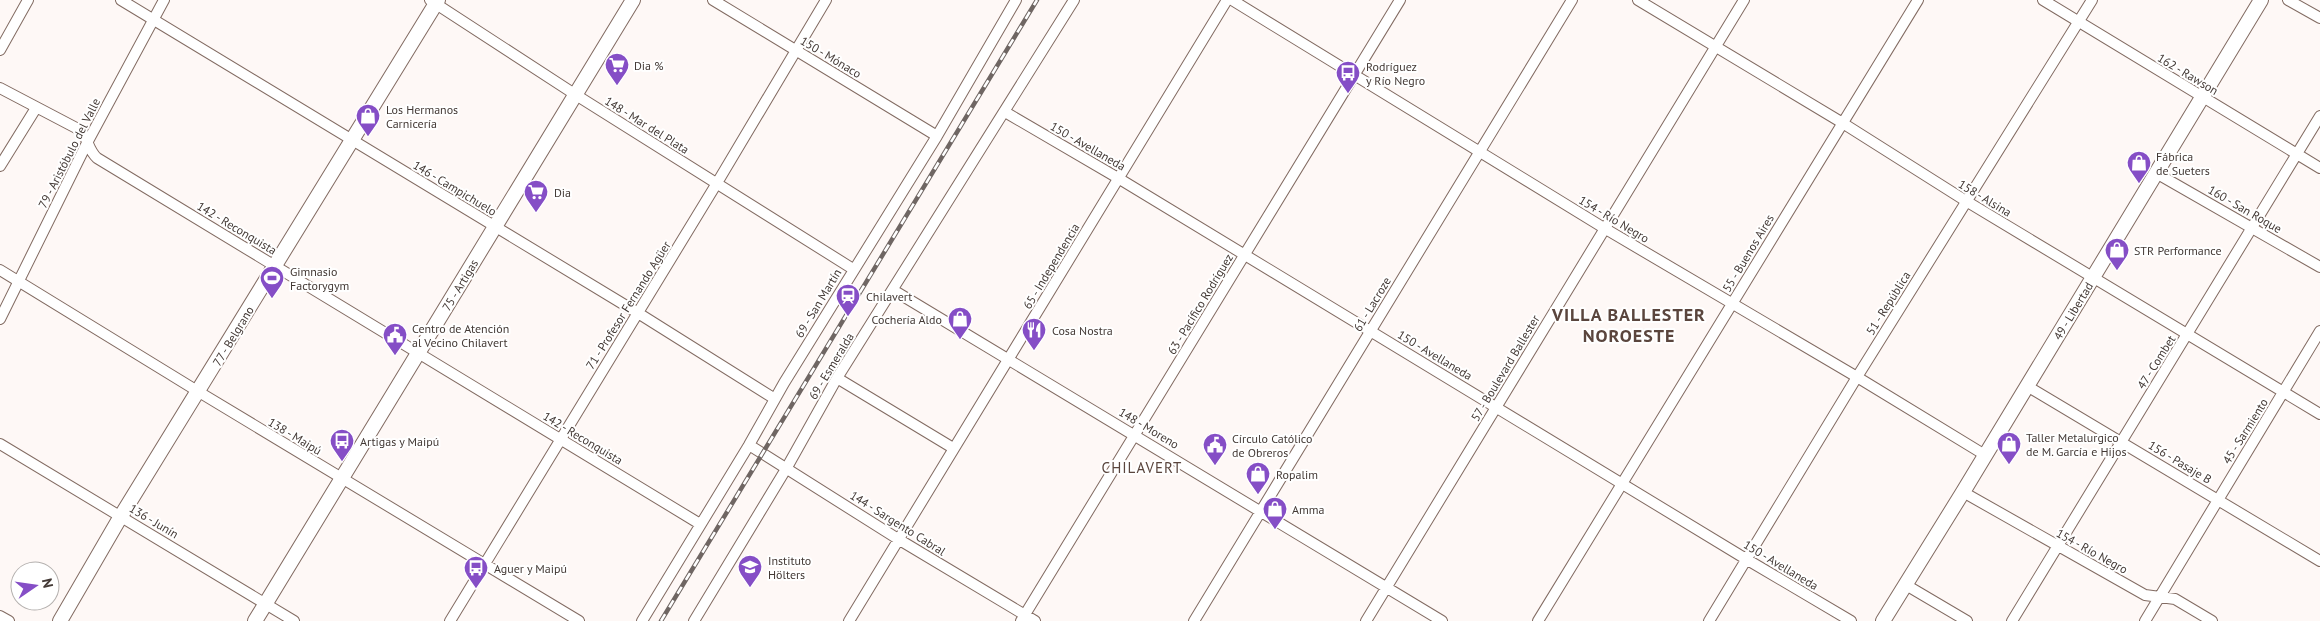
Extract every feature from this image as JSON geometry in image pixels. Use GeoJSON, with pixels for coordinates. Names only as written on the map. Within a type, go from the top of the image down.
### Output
{"type":"FeatureCollection","features":[{"type":"Feature","properties":{"kind":"street"},"geometry":{"type":"LineString","coordinates":[[0,50],[28,0]]}},
{"type":"Feature","properties":{"kind":"street","name":"146 - Campichuelo"},"geometry":{"type":"LineString","coordinates":[[121,0],[496,226],[775,399]]}},
{"type":"Feature","properties":{"kind":"street","name":"79 - Aristóbulo del Valle"},"geometry":{"type":"LineString","coordinates":[[0,320],[87,142],[164,0]]}},
{"type":"Feature","properties":{"kind":"street","name":"75 - Artigas"},"geometry":{"type":"LineString","coordinates":[[255,621],[633,0]]}},
{"type":"Feature","properties":{"kind":"street","name":"150 - Mónaco"},"geometry":{"type":"LineString","coordinates":[[713,0],[937,136]]}},
{"type":"Feature","properties":{"kind":"street","name":"71 - Profesor Fernando Agüer"},"geometry":{"type":"LineString","coordinates":[[450,621],[717,183],[826,0]]}},
{"type":"Feature","properties":{"kind":"street","name":"69 - San Martín"},"geometry":{"type":"LineString","coordinates":[[642,621],[853,269],[937,136],[1016,0]]}},
{"type":"Feature","properties":{"kind":"street","name":"69 - Esmeralda"},"geometry":{"type":"LineString","coordinates":[[694,621],[786,469],[837,378],[1074,0]]}},
{"type":"Feature","properties":{"kind":"street","name":"65 - Independencia"},"geometry":{"type":"LineString","coordinates":[[849,621],[1227,0]]}},
{"type":"Feature","properties":{"kind":"street","name":"154 - Río Negro"},"geometry":{"type":"LineString","coordinates":[[1232,0],[1604,228],[1985,455]]}},
{"type":"Feature","properties":{"kind":"street","name":"63 - Pacífico Rodríguez"},"geometry":{"type":"LineString","coordinates":[[1023,618],[1400,0]]}},
{"type":"Feature","properties":{"kind":"street","name":"61 - Lacroze"},"geometry":{"type":"LineString","coordinates":[[1194,621],[1572,0]]}},
{"type":"Feature","properties":{"kind":"street","name":"158 - Alsina"},"geometry":{"type":"LineString","coordinates":[[1638,0],[1716,45],[1966,201],[2320,414]]}},
{"type":"Feature","properties":{"kind":"street","name":"57 - Boulevard Ballester"},"geometry":{"type":"LineString","coordinates":[[1366,621],[1744,0]]}},
{"type":"Feature","properties":{"kind":"street","name":"55 - Buenos Aires"},"geometry":{"type":"LineString","coordinates":[[1538,621],[1841,122],[1918,0]]}},
{"type":"Feature","properties":{"kind":"street","name":"162 - Rawson"},"geometry":{"type":"LineString","coordinates":[[2042,0],[2320,168]]}},
{"type":"Feature","properties":{"kind":"street","name":"51 - República"},"geometry":{"type":"LineString","coordinates":[[1709,621],[1857,377],[2092,0]]}},
{"type":"Feature","properties":{"kind":"street","name":"49 - Libertad"},"geometry":{"type":"LineString","coordinates":[[1882,621],[1964,492],[2261,0]]}},
{"type":"Feature","properties":{"kind":"street"},"geometry":{"type":"LineString","coordinates":[[2288,0],[2320,18]]}},
{"type":"Feature","properties":{"kind":"street","name":"148 - Mar del Plata"},"geometry":{"type":"LineString","coordinates":[[434,1],[576,95],[853,269]]}},
{"type":"Feature","properties":{"kind":"street","name":"77 - Belgrano"},"geometry":{"type":"LineString","coordinates":[[60,621],[122,516],[276,266],[434,1]]}},
{"type":"Feature","properties":{"kind":"street","name":"142 - Reconquista"},"geometry":{"type":"LineString","coordinates":[[0,88],[80,130],[90,152],[97,158],[700,524]]}},
{"type":"Feature","properties":{"kind":"street"},"geometry":{"type":"LineString","coordinates":[[0,166],[36,108]]}},
{"type":"Feature","properties":{"kind":"street","name":"150 - Avellaneda"},"geometry":{"type":"LineString","coordinates":[[1005,112],[1496,406],[1746,560],[1851,621]]}},
{"type":"Feature","properties":{"kind":"street","name":"47 - Combet"},"geometry":{"type":"LineString","coordinates":[[2012,621],[2189,334],[2320,116]]}},
{"type":"Feature","properties":{"kind":"street","name":"160 - San Roque"},"geometry":{"type":"LineString","coordinates":[[2156,173],[2320,267]]}},
{"type":"Feature","properties":{"kind":"street","name":"138 - Maipú"},"geometry":{"type":"LineString","coordinates":[[0,270],[198,392],[579,621]]}},
{"type":"Feature","properties":{"kind":"street","name":"148 - Moreno"},"geometry":{"type":"LineString","coordinates":[[893,290],[1009,358],[1442,621]]}},
{"type":"Feature","properties":{"kind":"street","name":"45 - Sarmiento"},"geometry":{"type":"LineString","coordinates":[[2145,621],[2320,331]]}},
{"type":"Feature","properties":{"kind":"street"},"geometry":{"type":"LineString","coordinates":[[837,378],[953,448]]}},
{"type":"Feature","properties":{"kind":"street","name":"156 - Pasaje B"},"geometry":{"type":"LineString","coordinates":[[2027,386],[2320,561]]}},
{"type":"Feature","properties":{"kind":"street","name":"136 - Junín"},"geometry":{"type":"LineString","coordinates":[[0,444],[294,621]]}},
{"type":"Feature","properties":{"kind":"street","name":"144 - Sargento Cabral"},"geometry":{"type":"LineString","coordinates":[[749,445],[1023,618],[1035,621]]}},
{"type":"Feature","properties":{"kind":"street","name":"154 - Río Negro"},"geometry":{"type":"LineString","coordinates":[[1964,492],[2145,595],[2175,599],[2212,621]]}},
{"type":"Feature","properties":{"kind":"street"},"geometry":{"type":"LineString","coordinates":[[1906,585],[1967,621]]}},
{"type":"Feature","properties":{"kind":"street"},"geometry":{"type":"LineString","coordinates":[[0,616],[9,621]]}},
{"type":"Feature","properties":{"kind":"railway"},"geometry":{"type":"LineString","coordinates":[[661,621],[1037,0]]}},
{"type":"Feature","properties":{"kind":"place","name":"Dia %"},"geometry":{"type":"Point","coordinates":[617,86]}},
{"type":"Feature","properties":{"kind":"place","name":"Rodríguez y Río Negro"},"geometry":{"type":"Point","coordinates":[1348,94]}},
{"type":"Feature","properties":{"kind":"place","name":"Los Hermanos Carnicería"},"geometry":{"type":"Point","coordinates":[368,137]}},
{"type":"Feature","properties":{"kind":"place","name":"Fábrica de Sueters"},"geometry":{"type":"Point","coordinates":[2139,184]}},
{"type":"Feature","properties":{"kind":"place","name":"Dia"},"geometry":{"type":"Point","coordinates":[536,213]}},
{"type":"Feature","properties":{"kind":"place","name":"STR Performance"},"geometry":{"type":"Point","coordinates":[2117,271]}},
{"type":"Feature","properties":{"kind":"place","name":"Gimnasio Factorygym"},"geometry":{"type":"Point","coordinates":[272,299]}},
{"type":"Feature","properties":{"kind":"place","name":"Chilavert"},"geometry":{"type":"Point","coordinates":[848,317]}},
{"type":"Feature","properties":{"kind":"place","name":"Cochería Aldo"},"geometry":{"type":"Point","coordinates":[960,340]}},
{"type":"Feature","properties":{"kind":"place","name":"Cosa Nostra"},"geometry":{"type":"Point","coordinates":[1034,351]}},
{"type":"Feature","properties":{"kind":"place","name":"Centro de Atención al Vecino Chilavert"},"geometry":{"type":"Point","coordinates":[395,356]}},
{"type":"Feature","properties":{"kind":"place","name":"Artigas y Maipú"},"geometry":{"type":"Point","coordinates":[342,462]}},
{"type":"Feature","properties":{"kind":"place","name":"Taller Metalurgico de M. García e Hijos"},"geometry":{"type":"Point","coordinates":[2009,465]}},
{"type":"Feature","properties":{"kind":"place","name":"Círculo Católico de Obreros"},"geometry":{"type":"Point","coordinates":[1215,466]}},
{"type":"Feature","properties":{"kind":"place","name":"Ropalim"},"geometry":{"type":"Point","coordinates":[1258,495]}},
{"type":"Feature","properties":{"kind":"place","name":"Amma"},"geometry":{"type":"Point","coordinates":[1275,530]}},
{"type":"Feature","properties":{"kind":"place","name":"Instituto Hölters"},"geometry":{"type":"Point","coordinates":[750,588]}},
{"type":"Feature","properties":{"kind":"place","name":"Aguer y Maipú"},"geometry":{"type":"Point","coordinates":[476,589]}},
{"type":"Feature","properties":{"kind":"district","name":"VILLA BALLESTER NOROESTE"},"geometry":{"type":"Point","coordinates":[1629,324]}},
{"type":"Feature","properties":{"kind":"district","name":"CHILAVERT"},"geometry":{"type":"Point","coordinates":[1142,467]}}]}
